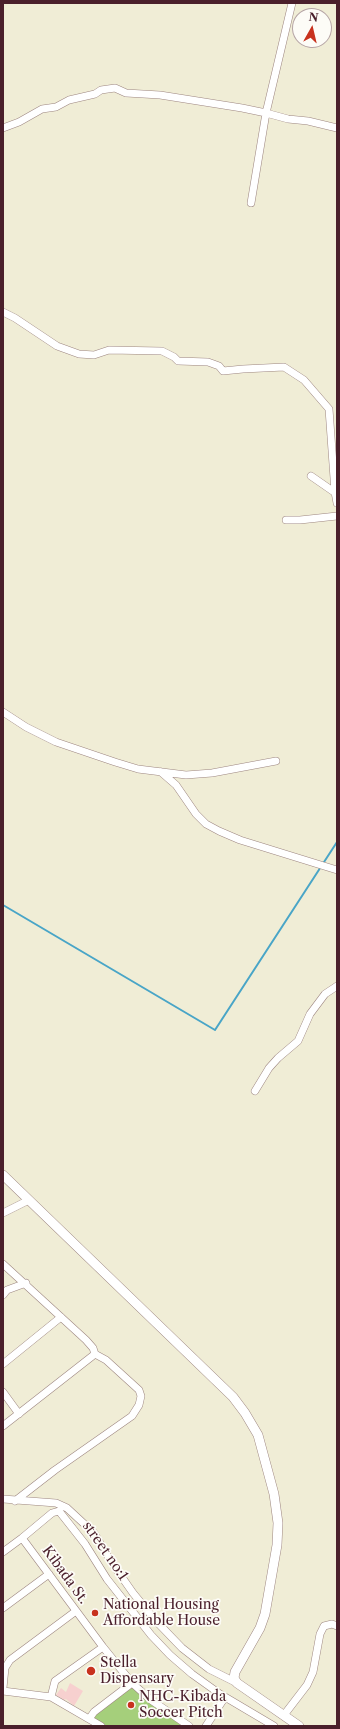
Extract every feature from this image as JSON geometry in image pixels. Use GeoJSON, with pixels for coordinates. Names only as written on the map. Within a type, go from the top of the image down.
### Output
{"type":"FeatureCollection","features":[{"type":"Feature","properties":{"kind":"street"},"geometry":{"type":"LineString","coordinates":[[251,203],[266,113],[292,3]]}},
{"type":"Feature","properties":{"kind":"street"},"geometry":{"type":"LineString","coordinates":[[3,128],[19,122],[42,109],[56,107],[69,100],[95,94],[101,90],[115,88],[126,93],[160,95],[266,113],[288,120],[308,121],[337,128]]}},
{"type":"Feature","properties":{"kind":"street"},"geometry":{"type":"LineString","coordinates":[[3,312],[15,318],[57,346],[79,354],[94,355],[109,350],[162,351],[174,356],[178,361],[208,362],[219,366],[223,371],[284,368],[304,380],[329,409],[337,503]]}},
{"type":"Feature","properties":{"kind":"street"},"geometry":{"type":"LineString","coordinates":[[311,476],[336,493]]}},
{"type":"Feature","properties":{"kind":"street"},"geometry":{"type":"LineString","coordinates":[[286,520],[337,516]]}},
{"type":"Feature","properties":{"kind":"street"},"geometry":{"type":"LineString","coordinates":[[3,712],[26,727],[56,742],[138,769],[186,775],[212,773],[276,761]]}},
{"type":"Feature","properties":{"kind":"street"},"geometry":{"type":"LineString","coordinates":[[161,772],[176,785],[196,814],[206,824],[240,840],[337,870]]}},
{"type":"Feature","properties":{"kind":"street"},"geometry":{"type":"LineString","coordinates":[[255,1091],[269,1068],[298,1041],[310,1014],[324,994],[337,986]]}},
{"type":"Feature","properties":{"kind":"street"},"geometry":{"type":"LineString","coordinates":[[3,1175],[233,1397],[245,1413],[258,1435],[274,1494],[278,1523],[277,1544],[265,1614],[260,1628],[235,1672],[234,1678],[237,1683]]}},
{"type":"Feature","properties":{"kind":"street"},"geometry":{"type":"LineString","coordinates":[[3,1213],[29,1200]]}},
{"type":"Feature","properties":{"kind":"street"},"geometry":{"type":"LineString","coordinates":[[3,1264],[26,1283],[86,1340],[93,1348],[95,1354],[106,1360],[139,1390],[141,1396],[139,1405],[132,1416],[54,1470],[15,1501]]}},
{"type":"Feature","properties":{"kind":"street"},"geometry":{"type":"LineString","coordinates":[[3,1295],[7,1290],[26,1283]]}},
{"type":"Feature","properties":{"kind":"street"},"geometry":{"type":"LineString","coordinates":[[3,1364],[62,1317]]}},
{"type":"Feature","properties":{"kind":"street"},"geometry":{"type":"LineString","coordinates":[[3,1426],[95,1354]]}},
{"type":"Feature","properties":{"kind":"street"},"geometry":{"type":"LineString","coordinates":[[3,1392],[19,1414]]}},
{"type":"Feature","properties":{"kind":"street"},"geometry":{"type":"LineString","coordinates":[[3,1499],[15,1501],[56,1502],[67,1508],[94,1533],[133,1593],[177,1642],[209,1669],[237,1683],[299,1726]]}},
{"type":"Feature","properties":{"kind":"street","name":"street no:1"},"geometry":{"type":"LineString","coordinates":[[3,1552],[52,1513],[59,1511],[85,1544],[107,1579],[151,1635],[170,1655],[192,1674],[274,1726]]}},
{"type":"Feature","properties":{"kind":"street","name":"Kibada St."},"geometry":{"type":"LineString","coordinates":[[22,1538],[102,1647],[132,1683],[151,1700],[189,1726]]}},
{"type":"Feature","properties":{"kind":"street"},"geometry":{"type":"LineString","coordinates":[[3,1608],[49,1574]]}},
{"type":"Feature","properties":{"kind":"street"},"geometry":{"type":"LineString","coordinates":[[3,1688],[5,1668],[10,1660],[76,1611]]}},
{"type":"Feature","properties":{"kind":"street"},"geometry":{"type":"LineString","coordinates":[[284,1715],[307,1685],[313,1672],[320,1634],[324,1626],[332,1624],[337,1626]]}},
{"type":"Feature","properties":{"kind":"street"},"geometry":{"type":"LineString","coordinates":[[51,1697],[55,1681],[102,1647]]}},
{"type":"Feature","properties":{"kind":"street"},"geometry":{"type":"LineString","coordinates":[[89,1719],[94,1712],[132,1683]]}},
{"type":"Feature","properties":{"kind":"street"},"geometry":{"type":"LineString","coordinates":[[3,1691],[51,1697],[101,1726]]}},
{"type":"Feature","properties":{"kind":"street"},"geometry":{"type":"LineString","coordinates":[[206,1726],[225,1696]]}},
{"type":"Feature","properties":{"kind":"shaded area"},"geometry":{"type":"Polygon","coordinates":[[[70,1683],[83,1691],[74,1706],[66,1699],[64,1700],[56,1695],[61,1688],[66,1692],[70,1683]]]}},
{"type":"Feature","properties":{"kind":"green space","name":"NHC-Kibada Soccer Pitch"},"geometry":{"type":"Polygon","coordinates":[[[133,1687],[184,1726],[105,1726],[95,1720],[94,1716],[129,1688],[133,1687]]]}},
{"type":"Feature","properties":{"kind":"waterway"},"geometry":{"type":"LineString","coordinates":[[3,905],[215,1030],[337,842]]}},
{"type":"Feature","properties":{"kind":"place","name":"National Housing Affordable House"},"geometry":{"type":"Point","coordinates":[95,1613]}},
{"type":"Feature","properties":{"kind":"place","name":"Stella Dispensary"},"geometry":{"type":"Point","coordinates":[91,1671]}},
{"type":"Feature","properties":{"kind":"place","name":"NHC-Kibada Soccer Pitch"},"geometry":{"type":"Point","coordinates":[131,1705]}}]}
